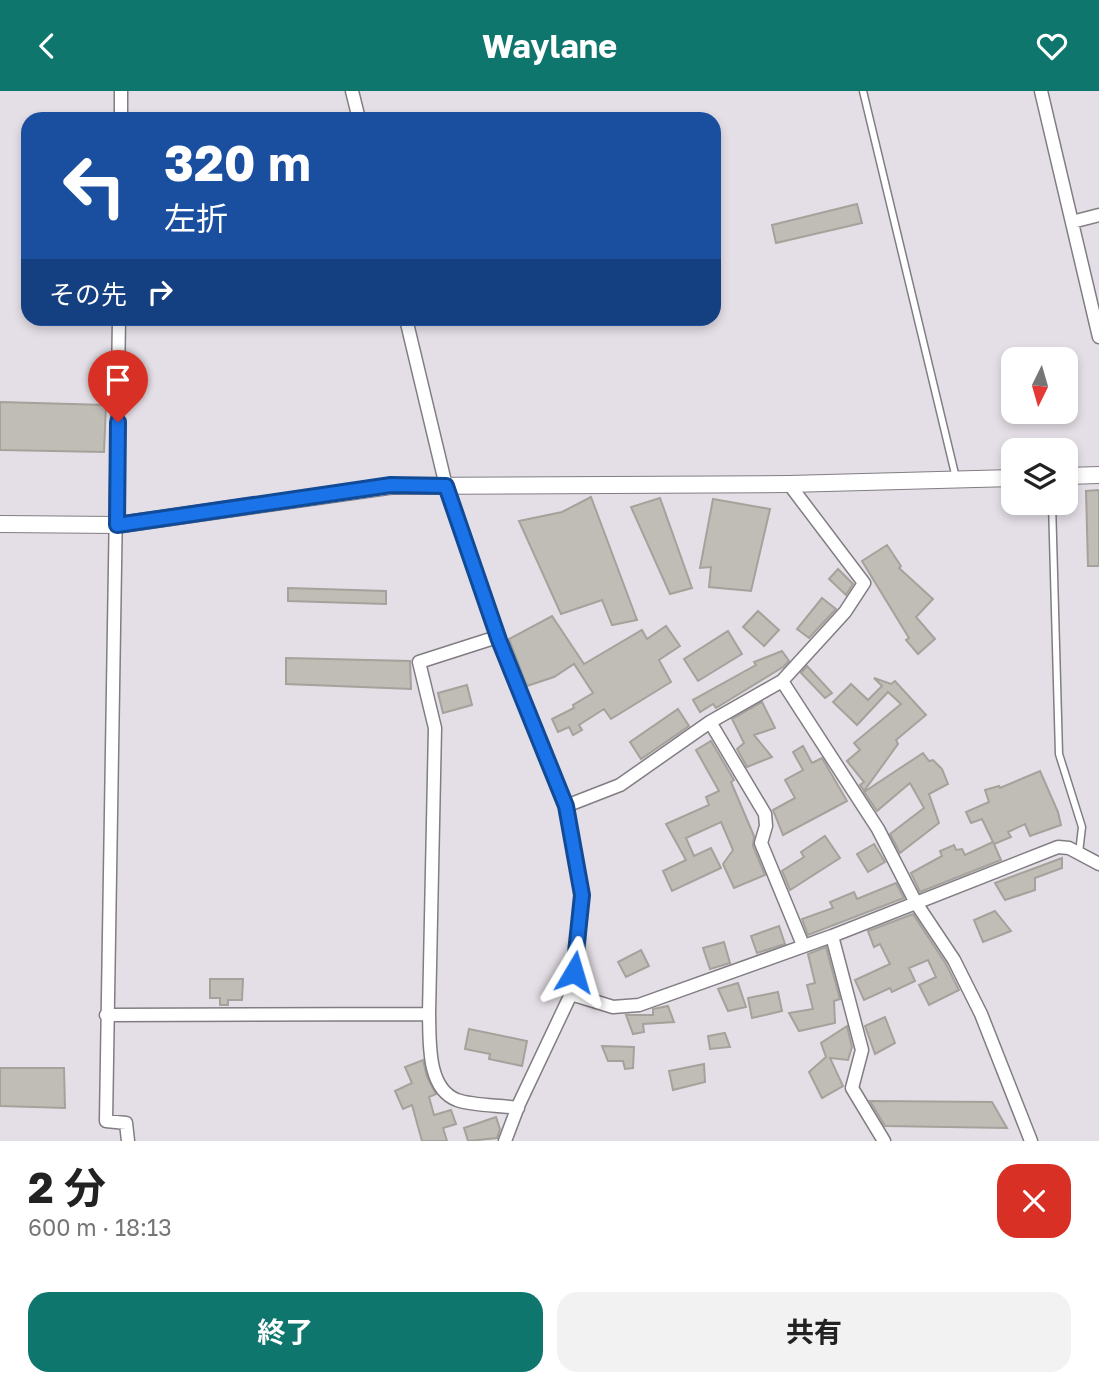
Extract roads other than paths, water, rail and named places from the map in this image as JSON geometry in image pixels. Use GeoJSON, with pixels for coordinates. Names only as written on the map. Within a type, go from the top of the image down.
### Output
{"type":"FeatureCollection","features":[{"type":"Feature","properties":{"kind":"street"},"geometry":{"type":"LineString","coordinates":[[121,91],[121,112]]}},
{"type":"Feature","properties":{"kind":"street"},"geometry":{"type":"LineString","coordinates":[[352,91],[357,112]]}},
{"type":"Feature","properties":{"kind":"street"},"geometry":{"type":"LineString","coordinates":[[1041,91],[1099,337]]}},
{"type":"Feature","properties":{"kind":"street"},"geometry":{"type":"LineString","coordinates":[[1072,222],[1099,215]]}},
{"type":"Feature","properties":{"kind":"street"},"geometry":{"type":"LineString","coordinates":[[119,326],[106,1121],[126,1123],[128,1141]]}},
{"type":"Feature","properties":{"kind":"street"},"geometry":{"type":"LineString","coordinates":[[408,326],[446,486],[497,637],[566,806],[582,895],[571,994],[505,1141]]}},
{"type":"Feature","properties":{"kind":"street"},"geometry":{"type":"LineString","coordinates":[[1078,476],[1099,475]]}},
{"type":"Feature","properties":{"kind":"street"},"geometry":{"type":"LineString","coordinates":[[0,524],[117,525],[391,485],[789,484],[1001,478]]}},
{"type":"Feature","properties":{"kind":"street"},"geometry":{"type":"LineString","coordinates":[[566,806],[620,785],[710,722],[782,681],[845,612],[864,583],[789,484]]}},
{"type":"Feature","properties":{"kind":"street"},"geometry":{"type":"LineString","coordinates":[[497,637],[419,661],[435,728],[430,1056],[439,1083],[455,1099],[518,1108]]}},
{"type":"Feature","properties":{"kind":"street"},"geometry":{"type":"LineString","coordinates":[[782,681],[878,829],[916,903],[954,960],[981,1014],[1031,1141]]}},
{"type":"Feature","properties":{"kind":"street"},"geometry":{"type":"LineString","coordinates":[[710,722],[765,814],[766,826],[761,843],[803,945]]}},
{"type":"Feature","properties":{"kind":"street"},"geometry":{"type":"LineString","coordinates":[[571,994],[613,1007],[639,1005],[832,936],[1058,847],[1069,848],[1099,864]]}},
{"type":"Feature","properties":{"kind":"street"},"geometry":{"type":"LineString","coordinates":[[832,936],[862,1051],[852,1088],[884,1141]]}},
{"type":"Feature","properties":{"kind":"street"},"geometry":{"type":"LineString","coordinates":[[106,1016],[429,1014]]}},
{"type":"Feature","properties":{"kind":"lane"},"geometry":{"type":"LineString","coordinates":[[863,91],[956,480]]}},
{"type":"Feature","properties":{"kind":"lane"},"geometry":{"type":"LineString","coordinates":[[1052,515],[1059,754],[1082,827],[1079,853]]}}]}
